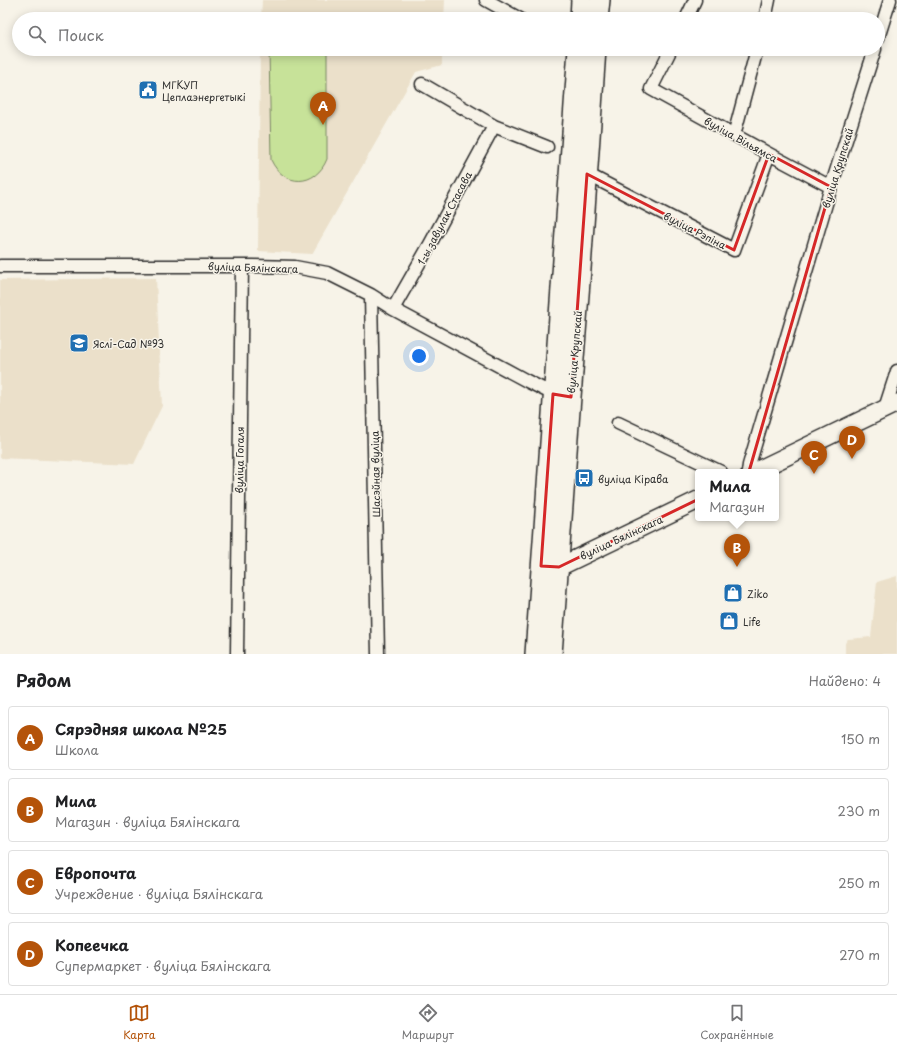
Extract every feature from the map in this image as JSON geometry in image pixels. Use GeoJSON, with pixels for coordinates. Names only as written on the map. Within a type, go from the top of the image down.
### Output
{"type":"FeatureCollection","features":[{"type":"Feature","properties":{"kind":"main road"},"geometry":{"type":"LineString","coordinates":[[581,12],[582,0]]}},
{"type":"Feature","properties":{"kind":"main road"},"geometry":{"type":"LineString","coordinates":[[599,12],[600,0]]}},
{"type":"Feature","properties":{"kind":"main road","name":"вуліца Крупскай"},"geometry":{"type":"LineString","coordinates":[[552,654],[550,566],[562,396],[578,56]]}},
{"type":"Feature","properties":{"kind":"main road","name":"вуліца Крупскай"},"geometry":{"type":"LineString","coordinates":[[562,396],[581,269],[595,56]]}},
{"type":"Feature","properties":{"kind":"main road"},"geometry":{"type":"LineString","coordinates":[[760,469],[891,406]]}},
{"type":"Feature","properties":{"kind":"main road","name":"вуліца Бялінскага"},"geometry":{"type":"LineString","coordinates":[[550,566],[695,501]]}},
{"type":"Feature","properties":{"kind":"main road","name":"вуліца Крупскай"},"geometry":{"type":"LineString","coordinates":[[534,654],[550,566]]}},
{"type":"Feature","properties":{"kind":"street"},"geometry":{"type":"LineString","coordinates":[[486,0],[507,12]]}},
{"type":"Feature","properties":{"kind":"street"},"geometry":{"type":"LineString","coordinates":[[689,12],[695,0]]}},
{"type":"Feature","properties":{"kind":"street"},"geometry":{"type":"LineString","coordinates":[[766,12],[769,0]]}},
{"type":"Feature","properties":{"kind":"street"},"geometry":{"type":"LineString","coordinates":[[885,16],[890,0]]}},
{"type":"Feature","properties":{"kind":"street","name":"вуліца Вільямса"},"geometry":{"type":"LineString","coordinates":[[668,56],[651,89],[734,136],[831,187]]}},
{"type":"Feature","properties":{"kind":"street"},"geometry":{"type":"LineString","coordinates":[[734,136],[755,56]]}},
{"type":"Feature","properties":{"kind":"street","name":"вуліца Крупскай"},"geometry":{"type":"LineString","coordinates":[[748,469],[831,187],[872,56]]}},
{"type":"Feature","properties":{"kind":"street"},"geometry":{"type":"LineString","coordinates":[[422,84],[494,126],[547,147]]}},
{"type":"Feature","properties":{"kind":"street","name":"1-ы завулак Стасава"},"geometry":{"type":"LineString","coordinates":[[393,309],[430,246],[494,126]]}},
{"type":"Feature","properties":{"kind":"street","name":"вуліца Рэпіна"},"geometry":{"type":"LineString","coordinates":[[587,174],[734,250],[769,154]]}},
{"type":"Feature","properties":{"kind":"street","name":"вуліца Бялінскага"},"geometry":{"type":"LineString","coordinates":[[0,266],[294,267],[327,273],[371,295],[393,309],[562,396]]}},
{"type":"Feature","properties":{"kind":"street","name":"вуліца Гогаля"},"geometry":{"type":"LineString","coordinates":[[237,654],[242,266]]}},
{"type":"Feature","properties":{"kind":"street","name":"Шасэйная вуліца"},"geometry":{"type":"LineString","coordinates":[[371,295],[378,654]]}},
{"type":"Feature","properties":{"kind":"street"},"geometry":{"type":"LineString","coordinates":[[891,406],[897,371]]}},
{"type":"Feature","properties":{"kind":"street"},"geometry":{"type":"LineString","coordinates":[[618,423],[715,469]]}},
{"type":"Feature","properties":{"kind":"highlighted area"},"geometry":{"type":"Polygon","coordinates":[[[769,154],[831,187],[748,475],[559,567],[541,566],[553,394],[571,397],[587,174],[734,250],[769,154]]]}},
{"type":"Feature","properties":{"kind":"shaded area"},"geometry":{"type":"Polygon","coordinates":[[[262,0],[445,0],[444,12],[261,12],[262,0]]]}},
{"type":"Feature","properties":{"kind":"shaded area"},"geometry":{"type":"Polygon","coordinates":[[[260,56],[442,56],[442,65],[416,72],[312,254],[258,251],[260,56]]]}},
{"type":"Feature","properties":{"kind":"shaded area","name":"Яслі-Сад №93"},"geometry":{"type":"Polygon","coordinates":[[[156,278],[162,406],[134,464],[0,458],[0,280],[156,278]]]}},
{"type":"Feature","properties":{"kind":"shaded area"},"geometry":{"type":"Polygon","coordinates":[[[897,576],[897,654],[845,654],[845,643],[848,639],[871,637],[877,582],[897,576]]]}},
{"type":"Feature","properties":{"kind":"green space"},"geometry":{"type":"Polygon","coordinates":[[[269,56],[327,56],[327,159],[322,168],[315,175],[308,179],[300,180],[284,176],[271,160],[269,56]]]}},
{"type":"Feature","properties":{"kind":"place","name":"МГКУП Цеплаэнергетыкі"},"geometry":{"type":"Point","coordinates":[148,90]}},
{"type":"Feature","properties":{"kind":"place","name":"Сярэдняя школа №25"},"geometry":{"type":"Point","coordinates":[323,125]}},
{"type":"Feature","properties":{"kind":"place","name":"Яслі-Сад №93"},"geometry":{"type":"Point","coordinates":[79,343]}},
{"type":"Feature","properties":{"kind":"place","name":"Копеечка"},"geometry":{"type":"Point","coordinates":[852,459]}},
{"type":"Feature","properties":{"kind":"place","name":"Европочта"},"geometry":{"type":"Point","coordinates":[814,474]}},
{"type":"Feature","properties":{"kind":"place","name":"вуліца Кірава"},"geometry":{"type":"Point","coordinates":[584,478]}},
{"type":"Feature","properties":{"kind":"place","name":"Мила"},"geometry":{"type":"Point","coordinates":[737,567]}},
{"type":"Feature","properties":{"kind":"place","name":"Ziko"},"geometry":{"type":"Point","coordinates":[733,593]}},
{"type":"Feature","properties":{"kind":"place","name":"Life"},"geometry":{"type":"Point","coordinates":[729,621]}}]}
